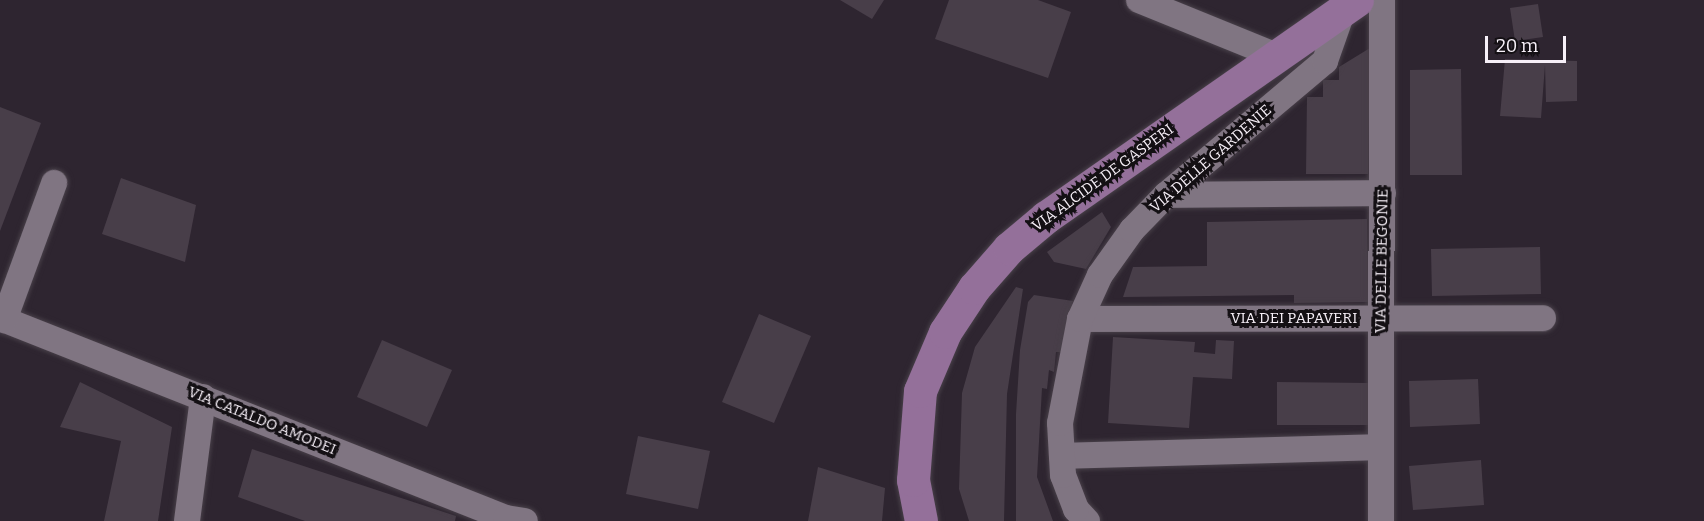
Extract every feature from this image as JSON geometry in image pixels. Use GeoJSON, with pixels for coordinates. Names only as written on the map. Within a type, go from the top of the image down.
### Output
{"type":"FeatureCollection","features":[{"type":"Feature","properties":{"kind":"street"},"geometry":{"type":"LineString","coordinates":[[1139,0],[1277,56]]}},
{"type":"Feature","properties":{"kind":"street","name":"VIA DELLE BEGONIE"},"geometry":{"type":"LineString","coordinates":[[1381,521],[1382,0]]}},
{"type":"Feature","properties":{"kind":"street","name":"VIA ALCIDE DE GASPERI"},"geometry":{"type":"LineString","coordinates":[[921,521],[913,480],[920,391],[945,332],[974,288],[1009,248],[1046,217],[1350,5]]}},
{"type":"Feature","properties":{"kind":"street","name":"VIA DELLE GARDENIE"},"geometry":{"type":"LineString","coordinates":[[1087,521],[1076,509],[1064,476],[1060,423],[1080,319],[1100,275],[1132,230],[1166,195],[1325,61],[1350,5]]}},
{"type":"Feature","properties":{"kind":"street"},"geometry":{"type":"LineString","coordinates":[[2,319],[54,183]]}},
{"type":"Feature","properties":{"kind":"street"},"geometry":{"type":"LineString","coordinates":[[1166,195],[1383,193]]}},
{"type":"Feature","properties":{"kind":"street","name":"VIA DEI PAPAVERI"},"geometry":{"type":"LineString","coordinates":[[1080,319],[1543,318]]}},
{"type":"Feature","properties":{"kind":"street","name":"VIA CATALDO AMODEI"},"geometry":{"type":"LineString","coordinates":[[2,319],[512,520]]}},
{"type":"Feature","properties":{"kind":"street"},"geometry":{"type":"LineString","coordinates":[[187,521],[203,397]]}},
{"type":"Feature","properties":{"kind":"street"},"geometry":{"type":"LineString","coordinates":[[1062,456],[1380,447]]}},
{"type":"Feature","properties":{"kind":"building"},"geometry":{"type":"Polygon","coordinates":[[[840,0],[884,0],[872,19],[840,0]]]}},
{"type":"Feature","properties":{"kind":"building"},"geometry":{"type":"Polygon","coordinates":[[[949,0],[1038,0],[1071,12],[1048,78],[935,39],[949,0]]]}},
{"type":"Feature","properties":{"kind":"building"},"geometry":{"type":"Polygon","coordinates":[[[1538,4],[1543,37],[1515,41],[1510,8],[1538,4]]]}},
{"type":"Feature","properties":{"kind":"building"},"geometry":{"type":"Polygon","coordinates":[[[1370,48],[1368,174],[1306,174],[1307,97],[1323,97],[1323,80],[1339,80],[1339,67],[1370,48]]]}},
{"type":"Feature","properties":{"kind":"building"},"geometry":{"type":"Polygon","coordinates":[[[1505,59],[1577,61],[1577,101],[1546,102],[1545,65],[1541,118],[1500,116],[1505,59]]]}},
{"type":"Feature","properties":{"kind":"building"},"geometry":{"type":"Polygon","coordinates":[[[1461,69],[1462,175],[1410,175],[1410,70],[1461,69]]]}},
{"type":"Feature","properties":{"kind":"building"},"geometry":{"type":"Polygon","coordinates":[[[0,107],[41,123],[0,231],[0,107]]]}},
{"type":"Feature","properties":{"kind":"building"},"geometry":{"type":"Polygon","coordinates":[[[121,178],[196,205],[185,262],[102,234],[121,178]]]}},
{"type":"Feature","properties":{"kind":"building"},"geometry":{"type":"Polygon","coordinates":[[[1102,212],[1111,227],[1086,269],[1054,262],[1047,252],[1102,212]]]}},
{"type":"Feature","properties":{"kind":"building"},"geometry":{"type":"Polygon","coordinates":[[[1367,219],[1368,302],[1294,303],[1294,295],[1123,297],[1133,267],[1207,266],[1207,222],[1367,219]]]}},
{"type":"Feature","properties":{"kind":"building"},"geometry":{"type":"Polygon","coordinates":[[[1540,247],[1541,294],[1432,296],[1431,249],[1540,247]]]}},
{"type":"Feature","properties":{"kind":"building"},"geometry":{"type":"Polygon","coordinates":[[[1016,287],[1023,289],[1007,394],[1004,521],[969,521],[959,489],[962,393],[975,347],[1016,287]]]}},
{"type":"Feature","properties":{"kind":"building"},"geometry":{"type":"Polygon","coordinates":[[[1034,295],[1073,301],[1061,352],[1056,352],[1054,372],[1049,370],[1047,389],[1042,388],[1037,477],[1053,521],[1016,521],[1016,414],[1020,350],[1028,302],[1034,295]]]}},
{"type":"Feature","properties":{"kind":"building"},"geometry":{"type":"Polygon","coordinates":[[[759,314],[811,336],[774,423],[722,402],[759,314]]]}},
{"type":"Feature","properties":{"kind":"building"},"geometry":{"type":"Polygon","coordinates":[[[1113,337],[1195,342],[1194,352],[1215,354],[1216,340],[1234,341],[1232,379],[1193,377],[1189,428],[1108,423],[1113,337]]]}},
{"type":"Feature","properties":{"kind":"building"},"geometry":{"type":"Polygon","coordinates":[[[382,340],[452,370],[427,427],[357,397],[382,340]]]}},
{"type":"Feature","properties":{"kind":"building"},"geometry":{"type":"Polygon","coordinates":[[[1478,379],[1480,424],[1410,427],[1409,381],[1478,379]]]}},
{"type":"Feature","properties":{"kind":"building"},"geometry":{"type":"Polygon","coordinates":[[[80,382],[172,427],[158,521],[104,521],[121,441],[60,427],[80,382]]]}},
{"type":"Feature","properties":{"kind":"building"},"geometry":{"type":"Polygon","coordinates":[[[1277,382],[1368,383],[1368,425],[1277,425],[1277,382]]]}},
{"type":"Feature","properties":{"kind":"building"},"geometry":{"type":"Polygon","coordinates":[[[638,436],[710,451],[698,509],[626,494],[638,436]]]}},
{"type":"Feature","properties":{"kind":"building"},"geometry":{"type":"Polygon","coordinates":[[[252,449],[456,516],[455,521],[305,521],[238,497],[252,449]]]}},
{"type":"Feature","properties":{"kind":"building"},"geometry":{"type":"Polygon","coordinates":[[[1481,460],[1484,505],[1413,510],[1409,466],[1481,460]]]}},
{"type":"Feature","properties":{"kind":"building"},"geometry":{"type":"Polygon","coordinates":[[[818,467],[885,488],[882,521],[808,521],[818,467]]]}}]}
